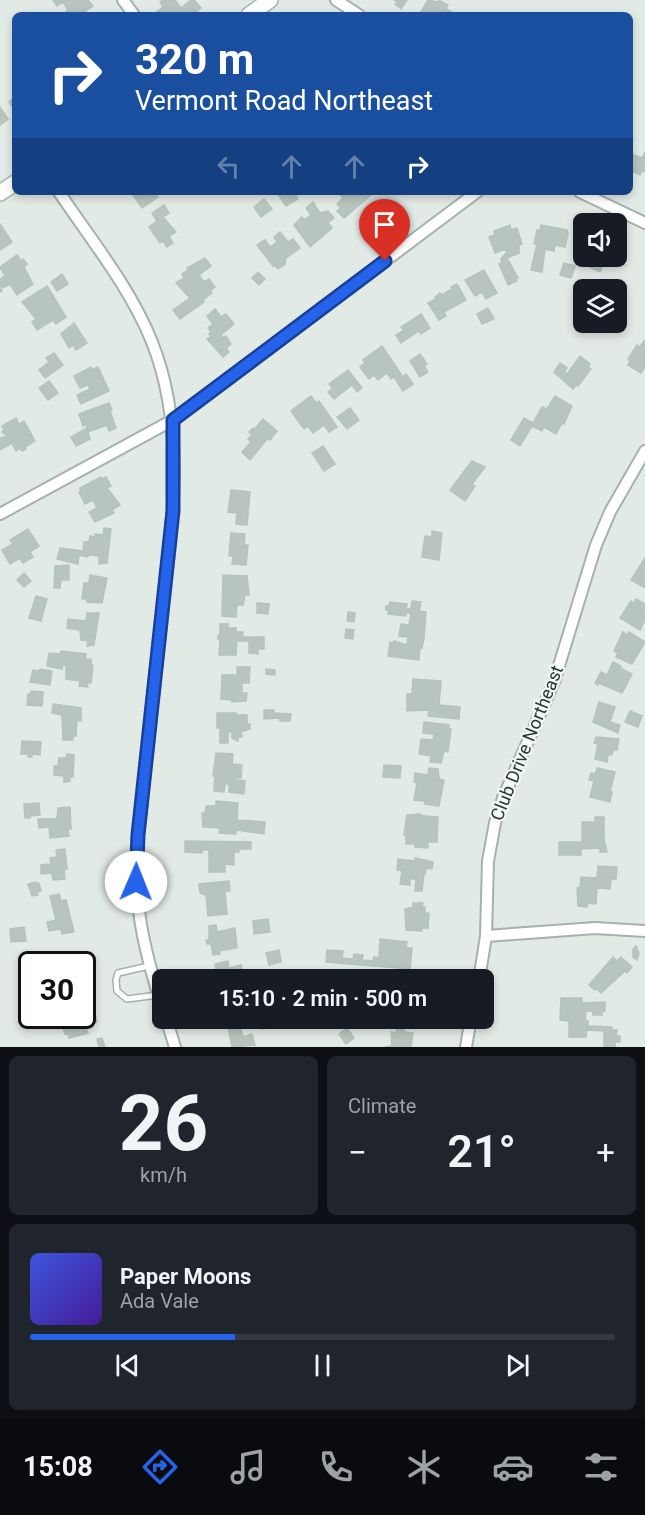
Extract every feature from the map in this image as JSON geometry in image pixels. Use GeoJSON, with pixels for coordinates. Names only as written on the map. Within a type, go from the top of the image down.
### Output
{"type":"FeatureCollection","features":[{"type":"Feature","properties":{"kind":"main road"},"geometry":{"type":"LineString","coordinates":[[253,12],[270,0]]}},
{"type":"Feature","properties":{"kind":"street"},"geometry":{"type":"LineString","coordinates":[[336,0],[354,12]]}},
{"type":"Feature","properties":{"kind":"street"},"geometry":{"type":"LineString","coordinates":[[61,195],[140,315],[161,367],[173,420],[173,511],[137,844],[137,902],[141,934],[152,976]]}},
{"type":"Feature","properties":{"kind":"street"},"geometry":{"type":"LineString","coordinates":[[0,514],[173,420],[473,195]]}},
{"type":"Feature","properties":{"kind":"street"},"geometry":{"type":"LineString","coordinates":[[586,195],[645,223]]}},
{"type":"Feature","properties":{"kind":"street","name":"Club Drive Northeast"},"geometry":{"type":"LineString","coordinates":[[481,969],[486,936],[488,861],[495,823],[503,798],[551,690],[596,545],[615,503],[645,451]]}},
{"type":"Feature","properties":{"kind":"street"},"geometry":{"type":"LineString","coordinates":[[486,936],[595,928],[645,931]]}},
{"type":"Feature","properties":{"kind":"street"},"geometry":{"type":"LineString","coordinates":[[169,1029],[175,1047]]}},
{"type":"Feature","properties":{"kind":"street"},"geometry":{"type":"LineString","coordinates":[[466,1047],[469,1029]]}},
{"type":"Feature","properties":{"kind":"lane"},"geometry":{"type":"LineString","coordinates":[[149,966],[118,973],[117,991],[127,999],[152,996]]}},
{"type":"Feature","properties":{"kind":"building"},"geometry":{"type":"Polygon","coordinates":[[[53,0],[88,0],[93,6],[86,12],[66,12],[68,10],[63,2],[57,6],[53,0]]]}},
{"type":"Feature","properties":{"kind":"building"},"geometry":{"type":"Polygon","coordinates":[[[175,0],[181,8],[194,0],[201,8],[196,12],[156,12],[163,7],[160,2],[175,0]]]}},
{"type":"Feature","properties":{"kind":"building"},"geometry":{"type":"Polygon","coordinates":[[[394,0],[407,0],[401,9],[394,0]]]}},
{"type":"Feature","properties":{"kind":"building"},"geometry":{"type":"Polygon","coordinates":[[[428,0],[437,2],[439,0],[448,5],[446,9],[452,12],[421,12],[428,0]]]}},
{"type":"Feature","properties":{"kind":"building"},"geometry":{"type":"Polygon","coordinates":[[[0,107],[8,119],[0,125],[0,107]]]}},
{"type":"Feature","properties":{"kind":"building"},"geometry":{"type":"Polygon","coordinates":[[[645,152],[645,172],[642,171],[640,175],[633,172],[633,157],[634,155],[642,158],[645,152]]]}},
{"type":"Feature","properties":{"kind":"building"},"geometry":{"type":"Polygon","coordinates":[[[133,195],[156,195],[158,197],[142,208],[133,195]]]}},
{"type":"Feature","properties":{"kind":"building"},"geometry":{"type":"Polygon","coordinates":[[[278,195],[296,195],[298,199],[286,206],[278,195]]]}},
{"type":"Feature","properties":{"kind":"building"},"geometry":{"type":"Polygon","coordinates":[[[340,195],[371,195],[344,218],[337,211],[341,208],[337,204],[343,198],[340,195]]]}},
{"type":"Feature","properties":{"kind":"building"},"geometry":{"type":"Polygon","coordinates":[[[264,199],[272,209],[261,217],[254,207],[264,199]]]}},
{"type":"Feature","properties":{"kind":"building"},"geometry":{"type":"Polygon","coordinates":[[[313,202],[320,213],[328,211],[334,218],[328,223],[332,228],[310,247],[294,225],[302,217],[304,220],[311,215],[306,208],[313,202]]]}},
{"type":"Feature","properties":{"kind":"building"},"geometry":{"type":"Polygon","coordinates":[[[164,205],[169,213],[163,217],[176,232],[169,236],[173,243],[167,247],[163,241],[160,243],[149,227],[157,221],[152,213],[164,205]]]}},
{"type":"Feature","properties":{"kind":"building"},"geometry":{"type":"Polygon","coordinates":[[[0,224],[12,242],[0,250],[0,224]]]}},
{"type":"Feature","properties":{"kind":"building"},"geometry":{"type":"Polygon","coordinates":[[[510,225],[511,230],[517,228],[522,244],[519,245],[519,253],[507,258],[518,278],[517,281],[508,285],[499,264],[502,263],[501,259],[507,252],[506,249],[495,253],[489,237],[495,235],[494,231],[510,225]]]}},
{"type":"Feature","properties":{"kind":"building"},"geometry":{"type":"Polygon","coordinates":[[[541,225],[567,230],[568,233],[565,247],[555,245],[554,251],[545,249],[542,272],[531,270],[537,244],[534,244],[537,230],[540,230],[541,225]]]}},
{"type":"Feature","properties":{"kind":"building"},"geometry":{"type":"Polygon","coordinates":[[[280,232],[288,242],[293,239],[300,248],[286,258],[285,264],[278,269],[257,245],[265,240],[270,247],[277,242],[274,237],[280,232]]]}},
{"type":"Feature","properties":{"kind":"building"},"geometry":{"type":"Polygon","coordinates":[[[17,255],[21,261],[23,259],[27,264],[24,267],[33,284],[17,295],[10,284],[3,288],[0,287],[0,279],[5,276],[0,267],[17,255]]]}},
{"type":"Feature","properties":{"kind":"building"},"geometry":{"type":"Polygon","coordinates":[[[205,258],[211,266],[199,275],[204,282],[209,279],[215,287],[210,291],[212,293],[203,300],[204,302],[180,319],[173,310],[190,298],[176,283],[184,278],[182,274],[188,270],[187,268],[205,258]]]}},
{"type":"Feature","properties":{"kind":"building"},"geometry":{"type":"Polygon","coordinates":[[[564,263],[575,267],[571,278],[560,275],[564,263]]]}},
{"type":"Feature","properties":{"kind":"building"},"geometry":{"type":"Polygon","coordinates":[[[589,267],[602,267],[600,272],[589,267]]]}},
{"type":"Feature","properties":{"kind":"building"},"geometry":{"type":"Polygon","coordinates":[[[484,270],[497,293],[486,299],[482,292],[475,296],[465,280],[484,270]]]}},
{"type":"Feature","properties":{"kind":"building"},"geometry":{"type":"Polygon","coordinates":[[[258,272],[265,279],[259,285],[252,278],[258,272]]]}},
{"type":"Feature","properties":{"kind":"building"},"geometry":{"type":"Polygon","coordinates":[[[62,274],[68,284],[57,291],[51,282],[62,274]]]}},
{"type":"Feature","properties":{"kind":"building"},"geometry":{"type":"Polygon","coordinates":[[[457,284],[466,300],[444,312],[446,316],[439,320],[428,303],[457,284]]]}},
{"type":"Feature","properties":{"kind":"building"},"geometry":{"type":"Polygon","coordinates":[[[47,286],[66,317],[56,324],[53,320],[37,330],[32,322],[36,319],[22,302],[47,286]]]}},
{"type":"Feature","properties":{"kind":"building"},"geometry":{"type":"Polygon","coordinates":[[[488,308],[494,319],[482,324],[477,314],[488,308]]]}},
{"type":"Feature","properties":{"kind":"building"},"geometry":{"type":"Polygon","coordinates":[[[215,309],[221,317],[226,314],[234,324],[221,335],[223,338],[226,336],[231,344],[226,348],[229,352],[223,357],[207,339],[211,337],[208,328],[213,324],[207,316],[215,309]]]}},
{"type":"Feature","properties":{"kind":"building"},"geometry":{"type":"Polygon","coordinates":[[[421,314],[430,328],[421,334],[419,331],[401,343],[396,335],[404,330],[401,327],[421,314]]]}},
{"type":"Feature","properties":{"kind":"building"},"geometry":{"type":"Polygon","coordinates":[[[74,323],[87,343],[76,350],[73,345],[69,348],[61,334],[74,323]]]}},
{"type":"Feature","properties":{"kind":"building"},"geometry":{"type":"Polygon","coordinates":[[[644,341],[645,367],[641,373],[628,365],[630,361],[628,359],[637,345],[640,347],[644,341]]]}},
{"type":"Feature","properties":{"kind":"building"},"geometry":{"type":"Polygon","coordinates":[[[382,346],[403,377],[406,374],[413,384],[403,391],[394,377],[391,379],[387,373],[378,380],[374,375],[369,379],[360,367],[365,363],[363,360],[382,346]]]}},
{"type":"Feature","properties":{"kind":"building"},"geometry":{"type":"Polygon","coordinates":[[[54,353],[63,365],[45,378],[39,370],[49,362],[46,358],[54,353]]]}},
{"type":"Feature","properties":{"kind":"building"},"geometry":{"type":"Polygon","coordinates":[[[420,354],[427,364],[424,366],[428,372],[420,377],[410,361],[420,354]]]}},
{"type":"Feature","properties":{"kind":"building"},"geometry":{"type":"Polygon","coordinates":[[[580,356],[590,364],[588,367],[591,369],[573,389],[554,372],[560,363],[567,368],[564,372],[567,374],[580,356]]]}},
{"type":"Feature","properties":{"kind":"building"},"geometry":{"type":"Polygon","coordinates":[[[91,367],[92,370],[98,367],[109,391],[81,404],[77,395],[90,389],[88,385],[80,388],[74,376],[91,367]]]}},
{"type":"Feature","properties":{"kind":"building"},"geometry":{"type":"Polygon","coordinates":[[[348,370],[362,388],[357,392],[352,385],[334,399],[328,392],[333,388],[329,384],[348,370]]]}},
{"type":"Feature","properties":{"kind":"building"},"geometry":{"type":"Polygon","coordinates":[[[49,381],[58,393],[48,400],[39,388],[49,381]]]}},
{"type":"Feature","properties":{"kind":"building"},"geometry":{"type":"Polygon","coordinates":[[[311,396],[316,403],[319,401],[337,427],[329,432],[324,425],[313,433],[308,426],[304,429],[291,411],[311,396]]]}},
{"type":"Feature","properties":{"kind":"building"},"geometry":{"type":"Polygon","coordinates":[[[555,396],[572,406],[564,424],[562,423],[556,434],[544,427],[542,431],[532,426],[520,446],[511,440],[524,418],[533,423],[542,407],[547,409],[555,396]]]}},
{"type":"Feature","properties":{"kind":"building"},"geometry":{"type":"Polygon","coordinates":[[[109,403],[116,428],[109,431],[107,425],[88,432],[90,439],[76,446],[71,437],[87,428],[86,424],[83,426],[79,414],[109,403]]]}},
{"type":"Feature","properties":{"kind":"building"},"geometry":{"type":"Polygon","coordinates":[[[350,408],[359,420],[347,429],[337,417],[350,408]]]}},
{"type":"Feature","properties":{"kind":"building"},"geometry":{"type":"Polygon","coordinates":[[[16,418],[19,424],[24,421],[35,441],[22,451],[20,448],[16,451],[12,443],[0,450],[0,438],[7,436],[2,432],[4,430],[2,426],[16,418]]]}},
{"type":"Feature","properties":{"kind":"building"},"geometry":{"type":"Polygon","coordinates":[[[263,419],[277,431],[270,440],[268,438],[250,460],[242,452],[251,442],[248,439],[252,435],[249,432],[253,428],[254,430],[263,419]]]}},
{"type":"Feature","properties":{"kind":"building"},"geometry":{"type":"Polygon","coordinates":[[[323,446],[335,464],[324,471],[312,453],[323,446]]]}},
{"type":"Feature","properties":{"kind":"building"},"geometry":{"type":"Polygon","coordinates":[[[472,461],[485,467],[472,484],[475,486],[465,501],[450,490],[472,461]]]}},
{"type":"Feature","properties":{"kind":"building"},"geometry":{"type":"Polygon","coordinates":[[[101,477],[102,479],[106,477],[111,486],[107,488],[120,505],[112,510],[114,513],[95,522],[89,512],[97,508],[93,500],[85,504],[79,492],[80,488],[101,477]]]}},
{"type":"Feature","properties":{"kind":"building"},"geometry":{"type":"Polygon","coordinates":[[[231,490],[250,492],[247,525],[236,524],[237,513],[228,512],[231,490]]]}},
{"type":"Feature","properties":{"kind":"building"},"geometry":{"type":"Polygon","coordinates":[[[104,528],[111,529],[107,563],[99,564],[99,556],[89,555],[88,557],[79,555],[78,564],[57,559],[60,548],[83,551],[84,542],[89,542],[90,536],[95,537],[95,534],[103,535],[104,528]]]}},
{"type":"Feature","properties":{"kind":"building"},"geometry":{"type":"Polygon","coordinates":[[[28,529],[39,546],[30,552],[33,557],[23,563],[20,558],[10,564],[2,550],[13,544],[10,540],[28,529]]]}},
{"type":"Feature","properties":{"kind":"building"},"geometry":{"type":"Polygon","coordinates":[[[432,531],[442,533],[439,560],[422,557],[425,536],[432,537],[432,531]]]}},
{"type":"Feature","properties":{"kind":"building"},"geometry":{"type":"Polygon","coordinates":[[[231,533],[245,534],[244,545],[248,545],[246,565],[232,564],[233,556],[229,556],[231,533]]]}},
{"type":"Feature","properties":{"kind":"building"},"geometry":{"type":"Polygon","coordinates":[[[645,558],[645,588],[631,580],[645,558]]]}},
{"type":"Feature","properties":{"kind":"building"},"geometry":{"type":"Polygon","coordinates":[[[69,565],[69,580],[61,580],[60,588],[54,588],[55,566],[69,565]]]}},
{"type":"Feature","properties":{"kind":"building"},"geometry":{"type":"Polygon","coordinates":[[[24,573],[31,581],[24,587],[17,580],[24,573]]]}},
{"type":"Feature","properties":{"kind":"building"},"geometry":{"type":"Polygon","coordinates":[[[90,575],[107,578],[102,603],[87,602],[86,599],[82,599],[84,583],[89,583],[90,575]]]}},
{"type":"Feature","properties":{"kind":"building"},"geometry":{"type":"Polygon","coordinates":[[[223,575],[247,576],[249,595],[245,595],[243,605],[237,605],[236,617],[222,616],[223,575]]]}},
{"type":"Feature","properties":{"kind":"building"},"geometry":{"type":"Polygon","coordinates":[[[36,596],[47,599],[41,621],[29,618],[36,596]]]}},
{"type":"Feature","properties":{"kind":"building"},"geometry":{"type":"Polygon","coordinates":[[[636,599],[645,604],[645,620],[640,630],[620,618],[631,601],[634,603],[636,599]]]}},
{"type":"Feature","properties":{"kind":"building"},"geometry":{"type":"Polygon","coordinates":[[[412,601],[421,602],[419,611],[426,612],[424,639],[422,648],[420,648],[419,660],[388,656],[390,642],[407,645],[408,637],[399,636],[401,624],[409,625],[411,613],[406,613],[406,616],[388,614],[386,606],[389,606],[390,602],[407,604],[406,609],[411,609],[412,601]]]}},
{"type":"Feature","properties":{"kind":"building"},"geometry":{"type":"Polygon","coordinates":[[[257,603],[269,604],[268,614],[257,613],[257,603]]]}},
{"type":"Feature","properties":{"kind":"building"},"geometry":{"type":"Polygon","coordinates":[[[348,612],[355,613],[354,622],[347,621],[348,612]]]}},
{"type":"Feature","properties":{"kind":"building"},"geometry":{"type":"Polygon","coordinates":[[[87,613],[99,613],[94,645],[87,646],[88,641],[81,640],[80,630],[67,628],[68,619],[86,621],[87,613]]]}},
{"type":"Feature","properties":{"kind":"building"},"geometry":{"type":"Polygon","coordinates":[[[220,624],[228,624],[228,628],[236,628],[236,632],[243,632],[243,637],[264,637],[264,649],[258,649],[258,654],[249,653],[249,641],[237,641],[236,655],[219,655],[220,624]]]}},
{"type":"Feature","properties":{"kind":"building"},"geometry":{"type":"Polygon","coordinates":[[[346,629],[354,630],[353,639],[345,638],[346,629]]]}},
{"type":"Feature","properties":{"kind":"building"},"geometry":{"type":"Polygon","coordinates":[[[623,632],[627,635],[629,632],[645,642],[632,664],[616,657],[618,653],[614,651],[623,632]]]}},
{"type":"Feature","properties":{"kind":"building"},"geometry":{"type":"Polygon","coordinates":[[[61,651],[86,654],[86,660],[91,659],[91,665],[93,665],[91,683],[87,683],[88,687],[79,686],[80,681],[66,679],[66,665],[63,665],[62,669],[47,666],[49,653],[60,654],[61,651]]]}},
{"type":"Feature","properties":{"kind":"building"},"geometry":{"type":"Polygon","coordinates":[[[613,662],[632,674],[622,693],[595,683],[601,672],[607,675],[613,662]]]}},
{"type":"Feature","properties":{"kind":"building"},"geometry":{"type":"Polygon","coordinates":[[[237,667],[250,667],[249,683],[242,683],[242,693],[247,693],[246,701],[232,702],[232,700],[221,699],[222,675],[237,675],[237,667]]]}},
{"type":"Feature","properties":{"kind":"building"},"geometry":{"type":"Polygon","coordinates":[[[40,669],[52,671],[50,685],[30,682],[33,670],[39,671],[40,669]]]}},
{"type":"Feature","properties":{"kind":"building"},"geometry":{"type":"Polygon","coordinates":[[[266,669],[275,670],[275,675],[266,674],[266,669]]]}},
{"type":"Feature","properties":{"kind":"building"},"geometry":{"type":"Polygon","coordinates":[[[413,679],[441,681],[439,705],[460,707],[459,719],[428,716],[429,710],[407,711],[407,694],[412,694],[413,679]]]}},
{"type":"Feature","properties":{"kind":"building"},"geometry":{"type":"Polygon","coordinates":[[[31,691],[43,692],[42,706],[27,705],[28,694],[30,695],[31,691]]]}},
{"type":"Feature","properties":{"kind":"building"},"geometry":{"type":"Polygon","coordinates":[[[599,702],[615,707],[610,722],[620,725],[618,733],[593,722],[599,702]]]}},
{"type":"Feature","properties":{"kind":"building"},"geometry":{"type":"Polygon","coordinates":[[[53,704],[81,708],[81,721],[77,720],[76,736],[73,736],[73,740],[63,740],[62,715],[52,713],[53,704]]]}},
{"type":"Feature","properties":{"kind":"building"},"geometry":{"type":"Polygon","coordinates":[[[264,710],[291,714],[290,721],[280,721],[280,718],[264,719],[264,710]]]}},
{"type":"Feature","properties":{"kind":"building"},"geometry":{"type":"Polygon","coordinates":[[[630,711],[642,716],[638,727],[625,722],[630,711]]]}},
{"type":"Feature","properties":{"kind":"building"},"geometry":{"type":"Polygon","coordinates":[[[217,713],[247,715],[247,724],[250,724],[250,729],[241,732],[242,737],[238,737],[238,741],[232,738],[232,732],[228,732],[228,743],[220,743],[217,713]]]}},
{"type":"Feature","properties":{"kind":"building"},"geometry":{"type":"Polygon","coordinates":[[[424,722],[449,725],[451,729],[448,752],[444,751],[441,763],[430,762],[431,756],[419,754],[421,739],[433,740],[434,734],[423,733],[424,722]]]}},
{"type":"Feature","properties":{"kind":"building"},"geometry":{"type":"Polygon","coordinates":[[[596,737],[619,739],[617,750],[613,750],[612,755],[608,755],[607,762],[595,759],[598,744],[594,743],[596,737]]]}},
{"type":"Feature","properties":{"kind":"building"},"geometry":{"type":"Polygon","coordinates":[[[22,741],[41,742],[40,755],[32,754],[32,757],[28,757],[28,754],[21,754],[22,741]]]}},
{"type":"Feature","properties":{"kind":"building"},"geometry":{"type":"Polygon","coordinates":[[[216,753],[233,754],[232,764],[242,765],[241,778],[236,778],[236,780],[245,781],[244,794],[229,792],[229,784],[225,784],[224,792],[214,791],[216,753]]]}},
{"type":"Feature","properties":{"kind":"building"},"geometry":{"type":"Polygon","coordinates":[[[67,754],[74,755],[73,777],[70,777],[70,781],[64,782],[64,776],[54,775],[54,766],[58,766],[59,758],[66,758],[67,754]]]}},
{"type":"Feature","properties":{"kind":"building"},"geometry":{"type":"Polygon","coordinates":[[[384,765],[401,766],[400,778],[383,777],[384,765]]]}},
{"type":"Feature","properties":{"kind":"building"},"geometry":{"type":"Polygon","coordinates":[[[429,768],[438,769],[439,779],[444,780],[439,806],[414,800],[417,783],[414,782],[415,773],[428,775],[429,768]]]}},
{"type":"Feature","properties":{"kind":"building"},"geometry":{"type":"Polygon","coordinates":[[[597,768],[615,772],[610,802],[590,797],[594,781],[589,780],[591,773],[595,774],[597,768]]]}},
{"type":"Feature","properties":{"kind":"building"},"geometry":{"type":"Polygon","coordinates":[[[216,801],[238,803],[237,820],[265,822],[264,834],[236,830],[236,834],[219,833],[220,828],[203,827],[202,813],[205,813],[206,806],[216,806],[216,801]]]}},
{"type":"Feature","properties":{"kind":"building"},"geometry":{"type":"Polygon","coordinates":[[[39,803],[40,815],[25,818],[24,804],[39,803]]]}},
{"type":"Feature","properties":{"kind":"building"},"geometry":{"type":"Polygon","coordinates":[[[70,807],[69,836],[50,838],[49,827],[39,828],[38,819],[57,819],[58,808],[70,807]]]}},
{"type":"Feature","properties":{"kind":"building"},"geometry":{"type":"Polygon","coordinates":[[[420,814],[438,817],[437,842],[428,842],[428,848],[406,844],[406,835],[404,835],[407,815],[420,814]]]}},
{"type":"Feature","properties":{"kind":"building"},"geometry":{"type":"Polygon","coordinates":[[[595,817],[604,817],[604,839],[607,852],[600,852],[600,848],[581,849],[581,855],[559,855],[559,842],[582,842],[582,822],[595,822],[595,817]]]}},
{"type":"Feature","properties":{"kind":"building"},"geometry":{"type":"Polygon","coordinates":[[[185,841],[251,842],[251,849],[239,849],[239,852],[234,852],[234,865],[225,864],[225,872],[209,872],[209,850],[202,850],[202,853],[185,852],[185,841]]]}},
{"type":"Feature","properties":{"kind":"building"},"geometry":{"type":"Polygon","coordinates":[[[65,849],[67,869],[64,869],[65,879],[53,880],[52,873],[41,874],[41,865],[51,864],[50,858],[57,857],[56,850],[65,849]]]}},
{"type":"Feature","properties":{"kind":"building"},"geometry":{"type":"Polygon","coordinates":[[[415,858],[433,862],[432,869],[426,868],[422,891],[415,891],[416,879],[410,879],[410,885],[400,884],[402,871],[397,870],[398,859],[415,861],[415,858]]]}},
{"type":"Feature","properties":{"kind":"building"},"geometry":{"type":"Polygon","coordinates":[[[598,866],[617,867],[616,879],[611,879],[610,889],[597,888],[596,904],[587,903],[587,907],[578,906],[577,888],[580,888],[581,877],[597,878],[598,866]]]}},
{"type":"Feature","properties":{"kind":"building"},"geometry":{"type":"Polygon","coordinates":[[[229,881],[230,891],[225,892],[227,914],[208,916],[206,895],[200,893],[199,884],[229,881]]]}},
{"type":"Feature","properties":{"kind":"building"},"geometry":{"type":"Polygon","coordinates":[[[39,883],[41,891],[37,892],[38,895],[32,896],[28,884],[39,883]]]}},
{"type":"Feature","properties":{"kind":"building"},"geometry":{"type":"Polygon","coordinates":[[[59,894],[61,901],[66,900],[74,932],[62,934],[61,929],[49,931],[47,922],[56,920],[50,896],[59,894]]]}},
{"type":"Feature","properties":{"kind":"building"},"geometry":{"type":"Polygon","coordinates":[[[413,903],[423,903],[425,913],[429,913],[428,928],[422,928],[422,931],[406,930],[405,909],[413,907],[413,903]]]}},
{"type":"Feature","properties":{"kind":"building"},"geometry":{"type":"Polygon","coordinates":[[[268,919],[270,932],[254,934],[253,921],[268,919]]]}},
{"type":"Feature","properties":{"kind":"building"},"geometry":{"type":"Polygon","coordinates":[[[216,925],[217,932],[235,928],[237,948],[219,951],[220,954],[213,955],[211,944],[207,944],[206,940],[209,940],[209,926],[216,925]]]}},
{"type":"Feature","properties":{"kind":"building"},"geometry":{"type":"Polygon","coordinates":[[[24,927],[26,941],[11,942],[10,929],[24,927]]]}},
{"type":"Feature","properties":{"kind":"building"},"geometry":{"type":"Polygon","coordinates":[[[380,939],[407,942],[406,948],[412,948],[410,969],[326,962],[327,950],[343,951],[342,958],[353,959],[354,954],[363,955],[362,960],[373,961],[374,957],[379,958],[380,939]]]}},
{"type":"Feature","properties":{"kind":"building"},"geometry":{"type":"Polygon","coordinates":[[[636,946],[639,953],[637,960],[633,957],[633,949],[636,946]]]}},
{"type":"Feature","properties":{"kind":"building"},"geometry":{"type":"Polygon","coordinates":[[[279,950],[281,962],[269,965],[266,953],[279,950]]]}},
{"type":"Feature","properties":{"kind":"building"},"geometry":{"type":"Polygon","coordinates":[[[613,957],[617,961],[621,957],[632,967],[601,993],[589,985],[613,957]]]}},
{"type":"Feature","properties":{"kind":"building"},"geometry":{"type":"Polygon","coordinates":[[[228,961],[229,968],[241,965],[242,969],[216,969],[215,964],[228,961]]]}},
{"type":"Feature","properties":{"kind":"building"},"geometry":{"type":"Polygon","coordinates":[[[561,998],[582,998],[582,1003],[605,1002],[605,1011],[602,1011],[602,1015],[593,1015],[593,1011],[586,1011],[585,1020],[588,1021],[588,1026],[612,1027],[612,1030],[617,1030],[616,1036],[620,1036],[620,1042],[615,1042],[615,1047],[604,1047],[604,1031],[587,1030],[586,1037],[569,1037],[569,1021],[560,1020],[561,998]]]}},
{"type":"Feature","properties":{"kind":"building"},"geometry":{"type":"Polygon","coordinates":[[[63,1029],[86,1029],[88,1033],[69,1038],[68,1033],[65,1034],[63,1029]]]}},
{"type":"Feature","properties":{"kind":"building"},"geometry":{"type":"Polygon","coordinates":[[[229,1029],[241,1029],[243,1037],[252,1034],[255,1045],[232,1047],[229,1029]]]}},
{"type":"Feature","properties":{"kind":"building"},"geometry":{"type":"Polygon","coordinates":[[[348,1029],[354,1038],[346,1044],[339,1034],[348,1029]]]}},
{"type":"Feature","properties":{"kind":"building"},"geometry":{"type":"Polygon","coordinates":[[[397,1029],[404,1029],[405,1032],[413,1033],[411,1047],[385,1047],[392,1046],[391,1032],[396,1033],[397,1029]]]}},
{"type":"Feature","properties":{"kind":"building"},"geometry":{"type":"Polygon","coordinates":[[[102,1038],[105,1047],[99,1047],[97,1039],[102,1038]]]}},
{"type":"Feature","properties":{"kind":"route"},"geometry":{"type":"LineString","coordinates":[[136,882],[138,835],[173,511],[173,420],[385,261]]}}]}
